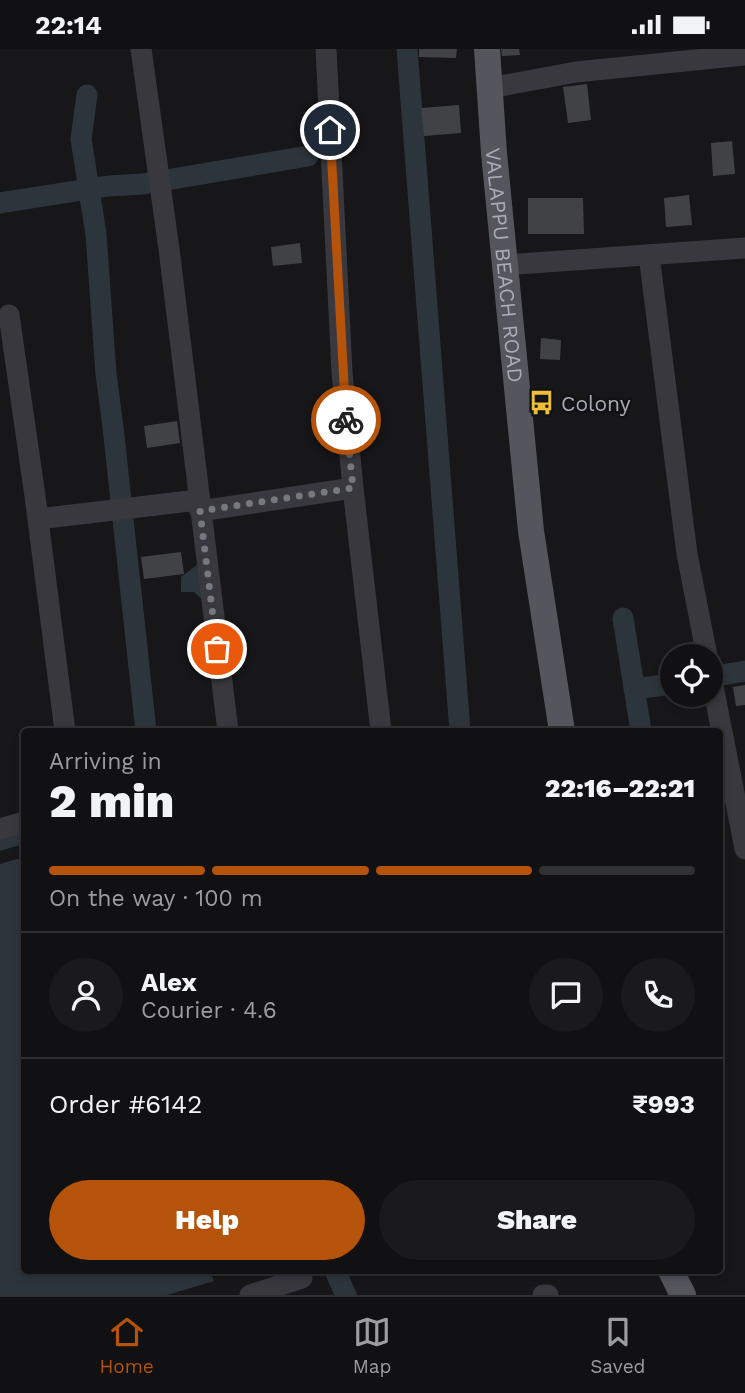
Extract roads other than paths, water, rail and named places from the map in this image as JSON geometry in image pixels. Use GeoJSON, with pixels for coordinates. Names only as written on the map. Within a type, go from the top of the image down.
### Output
{"type":"FeatureCollection","features":[{"type":"Feature","properties":{"kind":"main road","name":"VALAPPU BEACH ROAD"},"geometry":{"type":"LineString","coordinates":[[487,49],[531,531],[562,728]]}},
{"type":"Feature","properties":{"kind":"main road"},"geometry":{"type":"LineString","coordinates":[[672,1274],[683,1295]]}},
{"type":"Feature","properties":{"kind":"street"},"geometry":{"type":"LineString","coordinates":[[141,49],[160,181],[228,728]]}},
{"type":"Feature","properties":{"kind":"street"},"geometry":{"type":"LineString","coordinates":[[326,49],[342,372],[381,728]]}},
{"type":"Feature","properties":{"kind":"street"},"geometry":{"type":"LineString","coordinates":[[489,88],[576,72],[745,55]]}},
{"type":"Feature","properties":{"kind":"street"},"geometry":{"type":"LineString","coordinates":[[505,265],[745,248]]}},
{"type":"Feature","properties":{"kind":"street"},"geometry":{"type":"LineString","coordinates":[[649,255],[687,554],[706,644]]}},
{"type":"Feature","properties":{"kind":"street"},"geometry":{"type":"LineString","coordinates":[[9,315],[65,728]]}},
{"type":"Feature","properties":{"kind":"street"},"geometry":{"type":"LineString","coordinates":[[38,519],[122,509],[199,506],[353,488]]}},
{"type":"Feature","properties":{"kind":"street"},"geometry":{"type":"LineString","coordinates":[[717,707],[722,728]]}},
{"type":"Feature","properties":{"kind":"street"},"geometry":{"type":"LineString","coordinates":[[723,736],[745,849]]}},
{"type":"Feature","properties":{"kind":"street"},"geometry":{"type":"LineString","coordinates":[[0,829],[21,823]]}},
{"type":"Feature","properties":{"kind":"street"},"geometry":{"type":"LineString","coordinates":[[250,1295],[304,1281]]}},
{"type":"Feature","properties":{"kind":"waterway"},"geometry":{"type":"LineString","coordinates":[[407,49],[460,728]]}},
{"type":"Feature","properties":{"kind":"waterway"},"geometry":{"type":"LineString","coordinates":[[87,95],[81,139],[96,234],[106,374],[146,728]]}},
{"type":"Feature","properties":{"kind":"waterway"},"geometry":{"type":"LineString","coordinates":[[0,203],[108,186],[143,184],[308,156]]}},
{"type":"Feature","properties":{"kind":"waterway"},"geometry":{"type":"LineString","coordinates":[[623,618],[641,728]]}},
{"type":"Feature","properties":{"kind":"waterway"},"geometry":{"type":"LineString","coordinates":[[723,675],[745,671]]}},
{"type":"Feature","properties":{"kind":"waterway"},"geometry":{"type":"LineString","coordinates":[[634,689],[660,686]]}},
{"type":"Feature","properties":{"kind":"waterway"},"geometry":{"type":"LineString","coordinates":[[0,840],[21,834]]}},
{"type":"Feature","properties":{"kind":"waterway"},"geometry":{"type":"LineString","coordinates":[[336,1274],[346,1295]]}},
{"type":"Feature","properties":{"kind":"place","name":"Colony"},"geometry":{"type":"Point","coordinates":[541,403]}}]}
